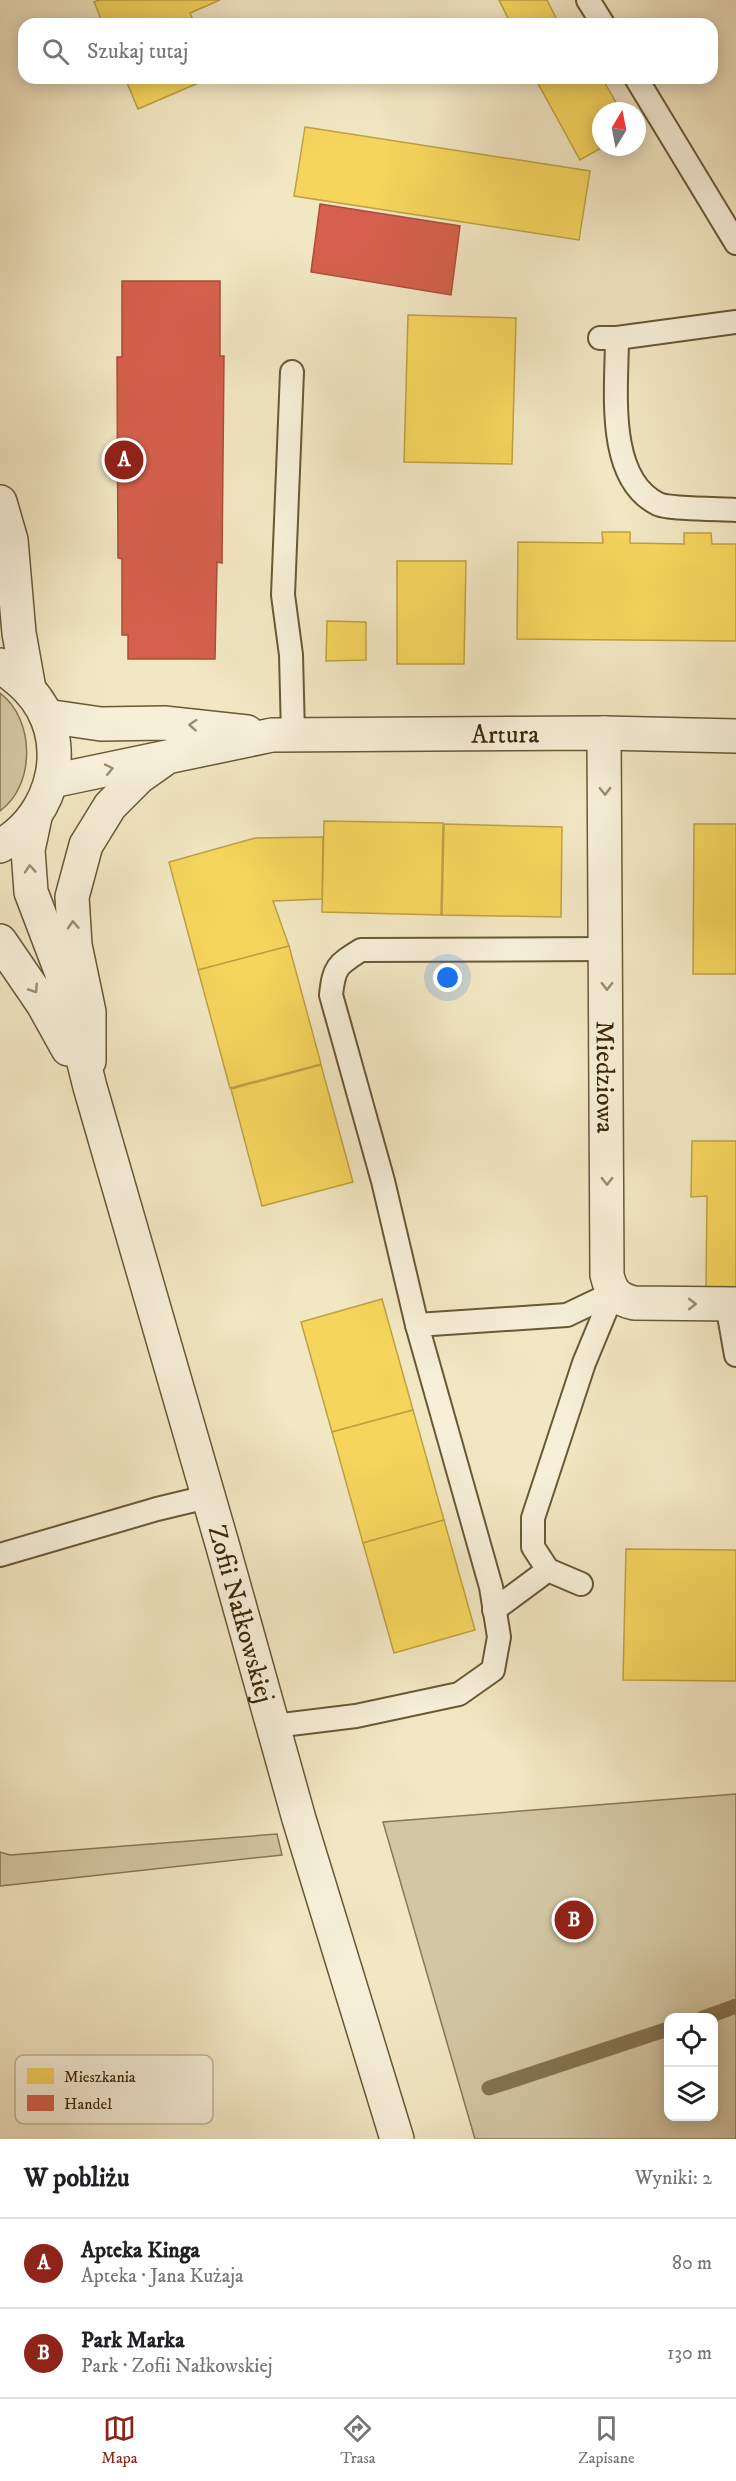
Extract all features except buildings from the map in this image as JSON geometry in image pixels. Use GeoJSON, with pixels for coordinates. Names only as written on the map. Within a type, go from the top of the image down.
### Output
{"type":"FeatureCollection","features":[{"type":"Feature","properties":{"kind":"street"},"geometry":{"type":"LineString","coordinates":[[0,502],[11,540],[18,633],[38,703],[55,748],[52,782],[35,817],[28,850],[31,892],[61,971],[90,1087]]}},
{"type":"Feature","properties":{"kind":"street"},"geometry":{"type":"LineString","coordinates":[[0,665],[38,703]]}},
{"type":"Feature","properties":{"kind":"street","name":"Artura"},"geometry":{"type":"LineString","coordinates":[[38,703],[100,724],[202,725],[283,735],[604,733],[736,736]]}},
{"type":"Feature","properties":{"kind":"street","name":"Miedziowa"},"geometry":{"type":"LineString","coordinates":[[604,733],[607,949],[607,1275],[613,1293]]}},
{"type":"Feature","properties":{"kind":"street","name":"Artura"},"geometry":{"type":"LineString","coordinates":[[52,782],[169,756],[283,735]]}},
{"type":"Feature","properties":{"kind":"street"},"geometry":{"type":"LineString","coordinates":[[90,1087],[89,1012],[75,945],[72,897],[86,845],[110,806],[139,777],[169,756]]}},
{"type":"Feature","properties":{"kind":"street"},"geometry":{"type":"LineString","coordinates":[[0,846],[16,837],[35,817]]}},
{"type":"Feature","properties":{"kind":"street"},"geometry":{"type":"LineString","coordinates":[[0,941],[43,1004],[90,1087]]}},
{"type":"Feature","properties":{"kind":"street","name":"Zofii Nałkowskiej"},"geometry":{"type":"LineString","coordinates":[[90,1087],[299,1819],[397,2139]]}},
{"type":"Feature","properties":{"kind":"street"},"geometry":{"type":"LineString","coordinates":[[613,1293],[622,1300],[633,1303],[732,1304]]}},
{"type":"Feature","properties":{"kind":"lane"},"geometry":{"type":"LineString","coordinates":[[588,0],[599,18]]}},
{"type":"Feature","properties":{"kind":"lane"},"geometry":{"type":"LineString","coordinates":[[640,84],[736,243]]}},
{"type":"Feature","properties":{"kind":"lane"},"geometry":{"type":"LineString","coordinates":[[736,322],[608,338],[622,460],[638,490],[659,505],[736,510]]}},
{"type":"Feature","properties":{"kind":"lane"},"geometry":{"type":"LineString","coordinates":[[283,735],[291,655],[283,595],[292,372]]}},
{"type":"Feature","properties":{"kind":"lane"},"geometry":{"type":"LineString","coordinates":[[274,1726],[356,1716],[459,1694],[494,1671],[499,1637],[490,1587],[417,1325],[383,1181],[331,995],[333,972],[345,960],[361,950],[607,949]]}},
{"type":"Feature","properties":{"kind":"lane"},"geometry":{"type":"LineString","coordinates":[[417,1325],[567,1315],[613,1293]]}},
{"type":"Feature","properties":{"kind":"lane"},"geometry":{"type":"LineString","coordinates":[[581,1584],[548,1570],[532,1547],[533,1518],[584,1362],[613,1293]]}},
{"type":"Feature","properties":{"kind":"lane"},"geometry":{"type":"LineString","coordinates":[[732,1304],[736,1355]]}},
{"type":"Feature","properties":{"kind":"lane"},"geometry":{"type":"LineString","coordinates":[[0,1555],[207,1497]]}},
{"type":"Feature","properties":{"kind":"lane"},"geometry":{"type":"LineString","coordinates":[[494,1610],[548,1570]]}},
{"type":"Feature","properties":{"kind":"shaded area"},"geometry":{"type":"Polygon","coordinates":[[[0,693],[12,704],[20,719],[27,752],[20,785],[12,800],[0,811],[0,693]]]}},
{"type":"Feature","properties":{"kind":"shaded area"},"geometry":{"type":"Polygon","coordinates":[[[736,1794],[736,2139],[475,2139],[383,1822],[736,1794]]]}},
{"type":"Feature","properties":{"kind":"shaded area"},"geometry":{"type":"Polygon","coordinates":[[[277,1834],[282,1855],[0,1886],[0,1852],[10,1855],[277,1834]]]}},
{"type":"Feature","properties":{"kind":"waterway"},"geometry":{"type":"LineString","coordinates":[[717,2013],[736,2006]]}},
{"type":"Feature","properties":{"kind":"waterway"},"geometry":{"type":"LineString","coordinates":[[489,2088],[664,2030]]}},
{"type":"Feature","properties":{"kind":"place","name":"Apteka Kinga"},"geometry":{"type":"Point","coordinates":[124,460]}},
{"type":"Feature","properties":{"kind":"place","name":"Park Marka"},"geometry":{"type":"Point","coordinates":[574,1920]}}]}
